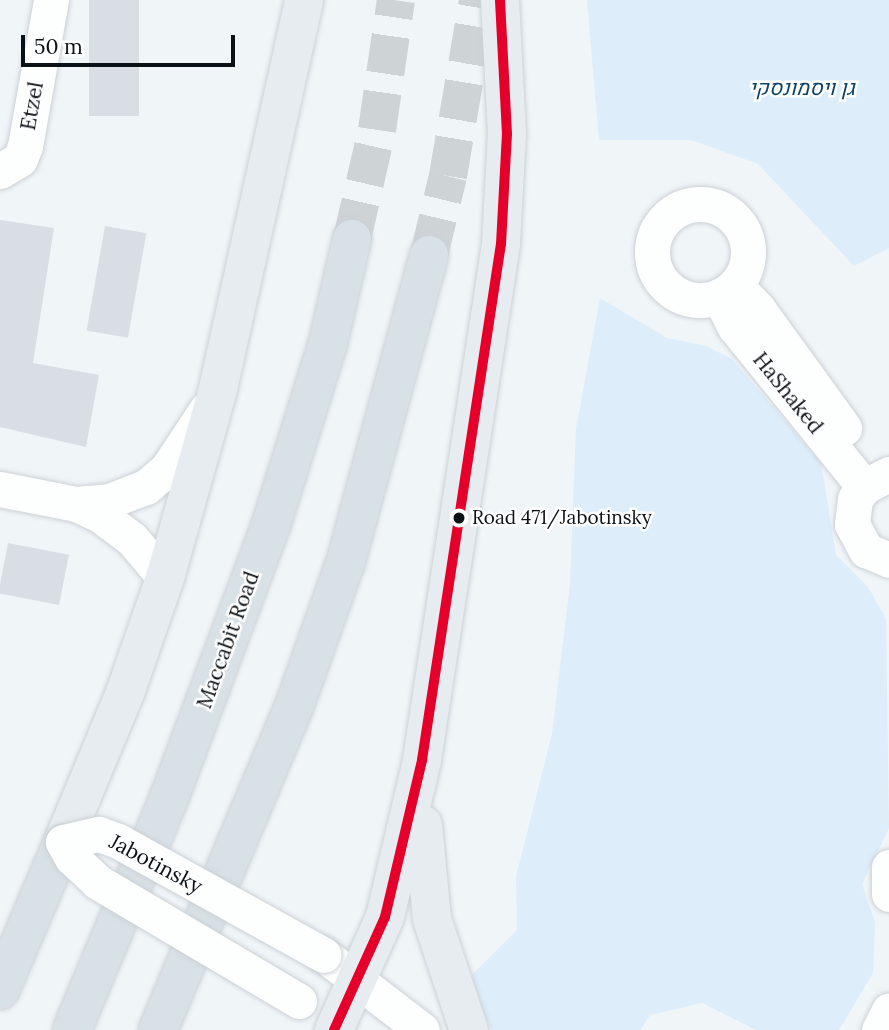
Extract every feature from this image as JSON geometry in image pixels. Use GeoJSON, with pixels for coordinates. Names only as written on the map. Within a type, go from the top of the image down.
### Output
{"type":"FeatureCollection","features":[{"type":"Feature","properties":{"kind":"highway","name":"Maccabit Road"},"geometry":{"type":"LineString","coordinates":[[72,1030],[169,798],[271,525],[328,343],[352,239]]}},
{"type":"Feature","properties":{"kind":"highway"},"geometry":{"type":"LineString","coordinates":[[158,1030],[279,744],[346,561],[382,443],[429,255]]}},
{"type":"Feature","properties":{"kind":"highway"},"geometry":{"type":"LineString","coordinates":[[0,990],[63,842]]}},
{"type":"Feature","properties":{"kind":"main road"},"geometry":{"type":"LineString","coordinates":[[63,842],[125,693],[165,578],[218,388],[304,0]]}},
{"type":"Feature","properties":{"kind":"main road"},"geometry":{"type":"LineString","coordinates":[[338,1028],[360,979],[400,867],[422,761],[501,244],[507,134],[500,0]]}},
{"type":"Feature","properties":{"kind":"main road"},"geometry":{"type":"LineString","coordinates":[[422,761],[432,919],[469,1030]]}},
{"type":"Feature","properties":{"kind":"street","name":"Etzel"},"geometry":{"type":"LineString","coordinates":[[6,169],[25,146],[51,0]]}},
{"type":"Feature","properties":{"kind":"street","name":"HaShaked"},"geometry":{"type":"LineString","coordinates":[[727,290],[735,327],[877,480]]}},
{"type":"Feature","properties":{"kind":"street"},"geometry":{"type":"LineString","coordinates":[[0,489],[76,504],[109,501],[146,487],[189,439],[218,388]]}},
{"type":"Feature","properties":{"kind":"street"},"geometry":{"type":"LineString","coordinates":[[877,480],[855,499],[852,524],[862,545],[886,569]]}},
{"type":"Feature","properties":{"kind":"street"},"geometry":{"type":"LineString","coordinates":[[76,504],[116,525],[165,578]]}},
{"type":"Feature","properties":{"kind":"street","name":"Jabotinsky"},"geometry":{"type":"LineString","coordinates":[[338,1028],[299,1001],[98,882],[72,858],[63,842],[99,834],[118,841],[324,955],[360,979],[422,1030]]}},
{"type":"Feature","properties":{"kind":"street"},"geometry":{"type":"LineString","coordinates":[[889,867],[889,894]]}},
{"type":"Feature","properties":{"kind":"street"},"geometry":{"type":"LineString","coordinates":[[879,1030],[889,1010]]}},
{"type":"Feature","properties":{"kind":"green space","name":"גן ויסמונסקי"},"geometry":{"type":"Polygon","coordinates":[[[587,0],[889,0],[889,248],[854,266],[758,164],[692,140],[599,140],[587,0]]]}},
{"type":"Feature","properties":{"kind":"green space"},"geometry":{"type":"Polygon","coordinates":[[[600,298],[667,338],[706,346],[732,359],[821,463],[836,555],[868,587],[886,619],[889,828],[862,884],[875,922],[873,973],[839,1030],[756,1030],[702,1003],[650,1015],[640,1030],[492,1030],[466,981],[517,930],[516,877],[552,734],[570,584],[576,429],[600,298]]]}},
{"type":"Feature","properties":{"kind":"building"},"geometry":{"type":"Polygon","coordinates":[[[89,0],[139,0],[139,116],[89,116],[89,0]]]}},
{"type":"Feature","properties":{"kind":"building"},"geometry":{"type":"Polygon","coordinates":[[[0,220],[54,228],[33,363],[99,375],[86,447],[0,427],[0,220]]]}},
{"type":"Feature","properties":{"kind":"building"},"geometry":{"type":"Polygon","coordinates":[[[105,226],[146,233],[128,338],[87,330],[105,226]]]}},
{"type":"Feature","properties":{"kind":"building"},"geometry":{"type":"Polygon","coordinates":[[[8,543],[69,555],[59,605],[0,593],[8,543]]]}},
{"type":"Feature","properties":{"kind":"tunnel"},"geometry":{"type":"LineString","coordinates":[[352,239],[377,130],[396,0]]}},
{"type":"Feature","properties":{"kind":"tunnel"},"geometry":{"type":"LineString","coordinates":[[429,255],[448,176],[478,0]]}},
{"type":"Feature","properties":{"kind":"transit line"},"geometry":{"type":"LineString","coordinates":[[334,1030],[385,917],[422,760],[501,244],[507,134],[500,0]]}},
{"type":"Feature","properties":{"kind":"place","name":"Road 471/Jabotinsky"},"geometry":{"type":"Point","coordinates":[459,518]}}]}
